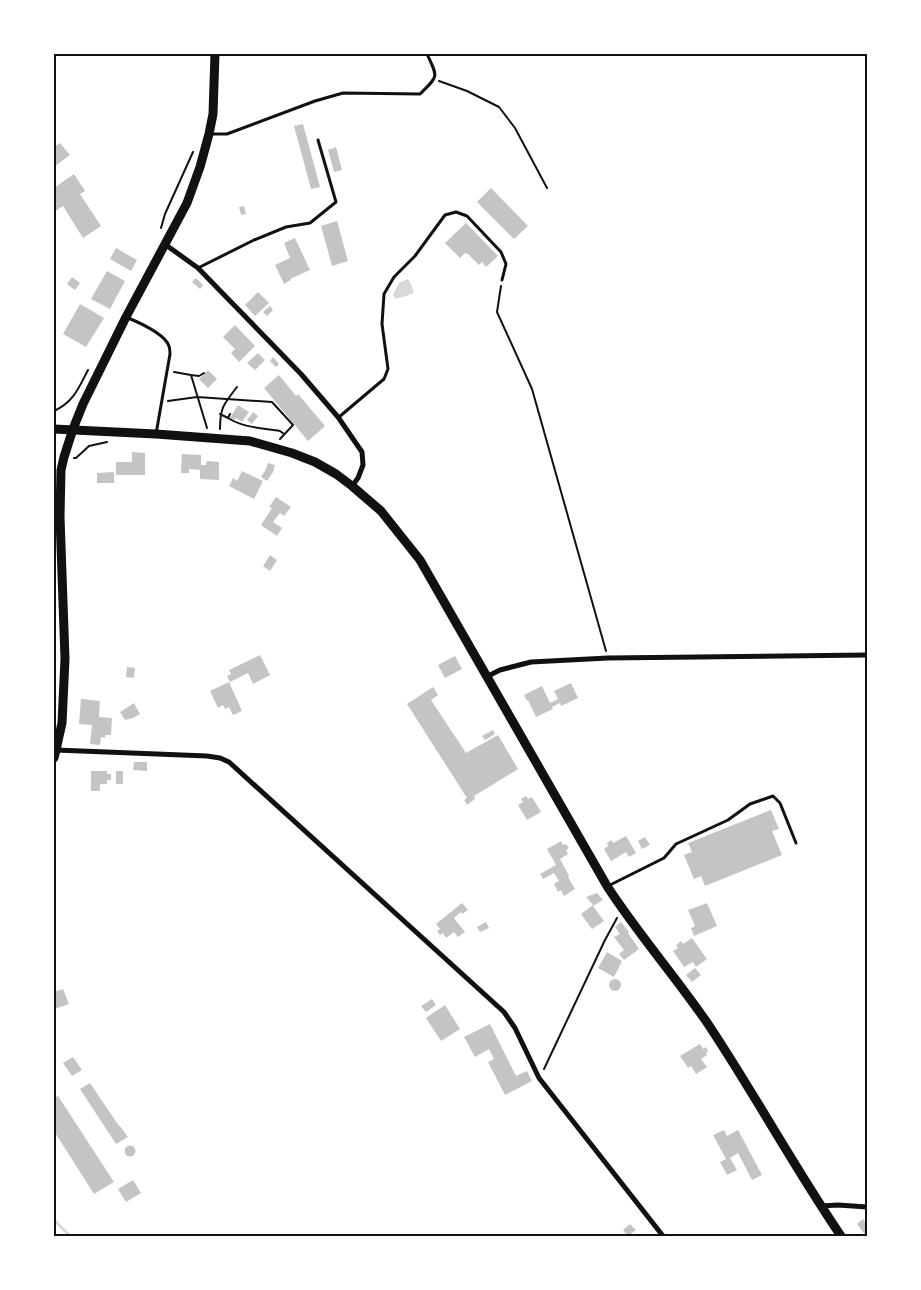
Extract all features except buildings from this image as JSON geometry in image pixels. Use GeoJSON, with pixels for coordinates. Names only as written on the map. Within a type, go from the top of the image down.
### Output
{"type":"FeatureCollection","features":[{"type":"Feature","properties":{"kind":"street"},"geometry":{"type":"LineString","coordinates":[[215,54],[213,114],[200,167],[187,203],[126,317],[83,404],[61,470],[60,517],[65,659],[62,723],[55,754],[207,756],[229,762],[504,1012],[515,1028],[539,1078],[663,1236]]}},
{"type":"Feature","properties":{"kind":"street"},"geometry":{"type":"LineString","coordinates":[[166,245],[198,268],[302,374],[338,417],[362,452],[363,464],[358,478],[352,486]]}},
{"type":"Feature","properties":{"kind":"street"},"geometry":{"type":"LineString","coordinates":[[54,428],[250,441],[315,462],[336,474],[381,511],[420,560],[607,886],[707,1023],[820,1206],[841,1236]]}},
{"type":"Feature","properties":{"kind":"street"},"geometry":{"type":"LineString","coordinates":[[486,677],[500,670],[531,662],[608,658],[867,655]]}},
{"type":"Feature","properties":{"kind":"street"},"geometry":{"type":"LineString","coordinates":[[820,1206],[867,1207]]}},
{"type":"Feature","properties":{"kind":"lane"},"geometry":{"type":"LineString","coordinates":[[209,134],[228,134],[315,101],[343,93],[420,94],[435,79],[435,72],[427,54]]}},
{"type":"Feature","properties":{"kind":"lane"},"geometry":{"type":"LineString","coordinates":[[198,268],[278,230],[310,223],[336,202],[318,140]]}},
{"type":"Feature","properties":{"kind":"lane"},"geometry":{"type":"LineString","coordinates":[[338,417],[384,379],[388,369],[382,324],[384,294],[394,277],[415,256],[444,215],[456,212],[467,216],[501,252],[506,264],[502,280]]}},
{"type":"Feature","properties":{"kind":"lane"},"geometry":{"type":"LineString","coordinates":[[126,317],[148,326],[166,340],[169,346],[170,354],[156,434]]}},
{"type":"Feature","properties":{"kind":"lane"},"geometry":{"type":"LineString","coordinates":[[607,886],[664,858],[676,844],[728,820],[750,804],[773,796],[780,803],[796,843]]}},
{"type":"Feature","properties":{"kind":"path"},"geometry":{"type":"LineString","coordinates":[[435,79],[499,106],[515,128],[546,188]]}},
{"type":"Feature","properties":{"kind":"path"},"geometry":{"type":"LineString","coordinates":[[161,229],[165,214],[194,148]]}},
{"type":"Feature","properties":{"kind":"path"},"geometry":{"type":"LineString","coordinates":[[502,280],[496,312],[532,390],[608,658]]}},
{"type":"Feature","properties":{"kind":"path"},"geometry":{"type":"LineString","coordinates":[[54,411],[74,397],[88,370]]}},
{"type":"Feature","properties":{"kind":"path"},"geometry":{"type":"LineString","coordinates":[[167,371],[199,376],[204,373]]}},
{"type":"Feature","properties":{"kind":"path"},"geometry":{"type":"LineString","coordinates":[[191,375],[206,427],[207,438]]}},
{"type":"Feature","properties":{"kind":"path"},"geometry":{"type":"LineString","coordinates":[[219,439],[220,414],[223,405],[237,387]]}},
{"type":"Feature","properties":{"kind":"path"},"geometry":{"type":"LineString","coordinates":[[162,401],[169,402],[197,397],[272,402],[293,425],[280,438],[278,449]]}},
{"type":"Feature","properties":{"kind":"path"},"geometry":{"type":"LineString","coordinates":[[220,414],[236,423],[280,431],[284,434]]}},
{"type":"Feature","properties":{"kind":"path"},"geometry":{"type":"LineString","coordinates":[[228,418],[230,414]]}},
{"type":"Feature","properties":{"kind":"path"},"geometry":{"type":"LineString","coordinates":[[64,457],[76,458],[89,446],[107,442]]}},
{"type":"Feature","properties":{"kind":"path"},"geometry":{"type":"LineString","coordinates":[[539,1078],[605,940],[622,909]]}},
{"type":"Feature","properties":{"kind":"shaded area"},"geometry":{"type":"Polygon","coordinates":[[[408,279],[414,293],[395,299],[393,294],[399,283],[408,279]]]}},
{"type":"Feature","properties":{"kind":"waterway"},"geometry":{"type":"LineString","coordinates":[[54,1220],[70,1236]]}}]}
